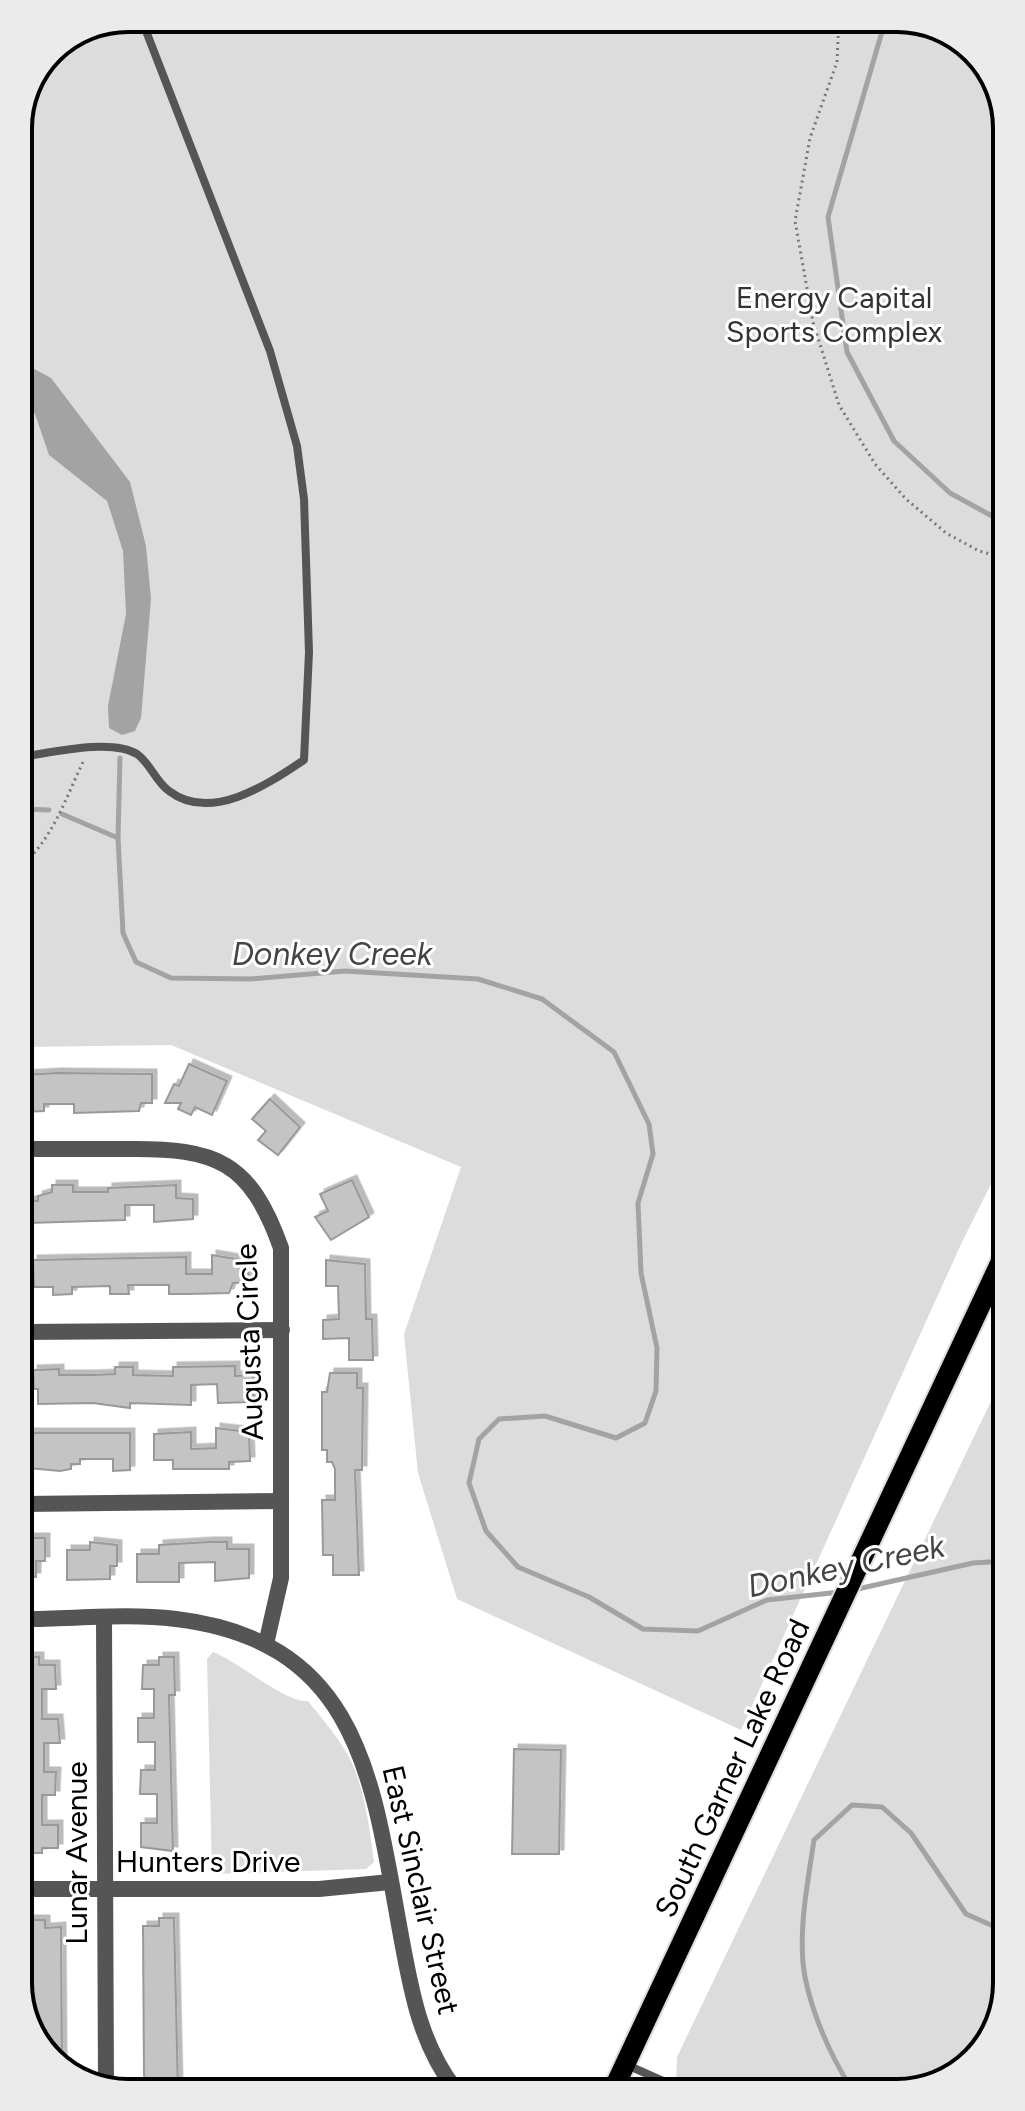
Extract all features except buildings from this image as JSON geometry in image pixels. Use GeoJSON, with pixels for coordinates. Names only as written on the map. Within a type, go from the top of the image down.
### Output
{"type":"FeatureCollection","features":[{"type":"Feature","properties":{"kind":"main road","name":"South Garner Lake Road"},"geometry":{"type":"LineString","coordinates":[[618,2079],[993,1278]]}},
{"type":"Feature","properties":{"kind":"street","name":"Augusta Circle"},"geometry":{"type":"LineString","coordinates":[[32,1149],[181,1148],[215,1158],[247,1182],[268,1212],[281,1248],[281,1578],[266,1644]]}},
{"type":"Feature","properties":{"kind":"street"},"geometry":{"type":"LineString","coordinates":[[32,1332],[282,1330]]}},
{"type":"Feature","properties":{"kind":"street"},"geometry":{"type":"LineString","coordinates":[[32,1504],[281,1501]]}},
{"type":"Feature","properties":{"kind":"street","name":"East Sinclair Street"},"geometry":{"type":"LineString","coordinates":[[32,1619],[173,1618],[220,1626],[266,1644],[304,1668],[341,1711],[364,1762],[414,2010],[447,2079]]}},
{"type":"Feature","properties":{"kind":"street","name":"Lunar Avenue"},"geometry":{"type":"LineString","coordinates":[[104,1619],[106,2076]]}},
{"type":"Feature","properties":{"kind":"street","name":"Hunters Drive"},"geometry":{"type":"LineString","coordinates":[[32,1889],[319,1889],[390,1882]]}},
{"type":"Feature","properties":{"kind":"lane"},"geometry":{"type":"LineString","coordinates":[[32,756],[110,746],[137,754],[166,789],[182,800],[201,803],[256,793],[304,760],[308,624],[304,499],[297,446],[270,351],[146,32]]}},
{"type":"Feature","properties":{"kind":"lane"},"geometry":{"type":"LineString","coordinates":[[624,2064],[658,2079]]}},
{"type":"Feature","properties":{"kind":"path"},"geometry":{"type":"LineString","coordinates":[[838,32],[837,62],[810,138],[795,221],[813,322],[839,405],[875,464],[906,499],[946,533],[979,551],[993,555]]}},
{"type":"Feature","properties":{"kind":"path"},"geometry":{"type":"LineString","coordinates":[[32,857],[56,821],[89,749]]}},
{"type":"Feature","properties":{"kind":"green space","name":"Energy Capital Sports Complex"},"geometry":{"type":"Polygon","coordinates":[[[128,32],[903,32],[928,37],[950,48],[973,70],[986,91],[993,128],[993,1180],[741,1730],[457,1599],[418,1473],[404,1334],[461,1167],[171,1045],[32,1047],[32,122],[35,103],[52,70],[80,45],[97,37],[128,32]]]}},
{"type":"Feature","properties":{"kind":"green space"},"geometry":{"type":"Polygon","coordinates":[[[993,1397],[993,1983],[990,2008],[983,2025],[969,2046],[950,2063],[934,2072],[897,2079],[676,2079],[677,2057],[993,1397]]]}},
{"type":"Feature","properties":{"kind":"green space"},"geometry":{"type":"Polygon","coordinates":[[[213,1652],[274,1689],[308,1701],[337,1738],[357,1774],[364,1799],[374,1862],[366,1869],[212,1874],[207,1659],[213,1652]]]}},
{"type":"Feature","properties":{"kind":"shaded area"},"geometry":{"type":"Polygon","coordinates":[[[32,368],[51,378],[130,482],[146,546],[151,599],[141,718],[135,731],[122,735],[109,728],[108,706],[126,614],[123,551],[107,501],[49,455],[32,410],[32,368]]]}},
{"type":"Feature","properties":{"kind":"waterway"},"geometry":{"type":"LineString","coordinates":[[882,32],[828,217],[847,352],[894,441],[950,493],[993,517]]}},
{"type":"Feature","properties":{"kind":"waterway","name":"Donkey Creek"},"geometry":{"type":"LineString","coordinates":[[118,838],[120,758]]}},
{"type":"Feature","properties":{"kind":"waterway","name":"Donkey Creek"},"geometry":{"type":"LineString","coordinates":[[32,809],[49,810]]}},
{"type":"Feature","properties":{"kind":"waterway","name":"Donkey Creek"},"geometry":{"type":"LineString","coordinates":[[62,814],[118,838],[123,933],[136,962],[171,978],[250,979],[345,971],[478,979],[542,999],[614,1052],[649,1124],[653,1154],[638,1203],[641,1273],[657,1348],[656,1391],[645,1423],[616,1438],[545,1416],[499,1419],[479,1439],[469,1483],[486,1531],[518,1567],[589,1597],[643,1629],[698,1631],[767,1600],[840,1592]]}},
{"type":"Feature","properties":{"kind":"waterway","name":"Donkey Creek"},"geometry":{"type":"LineString","coordinates":[[853,1590],[973,1563],[993,1562]]}},
{"type":"Feature","properties":{"kind":"waterway"},"geometry":{"type":"LineString","coordinates":[[846,2079],[823,2033],[805,1977],[803,1926],[814,1840],[852,1805],[882,1807],[911,1833],[966,1914],[993,1926]]}}]}
